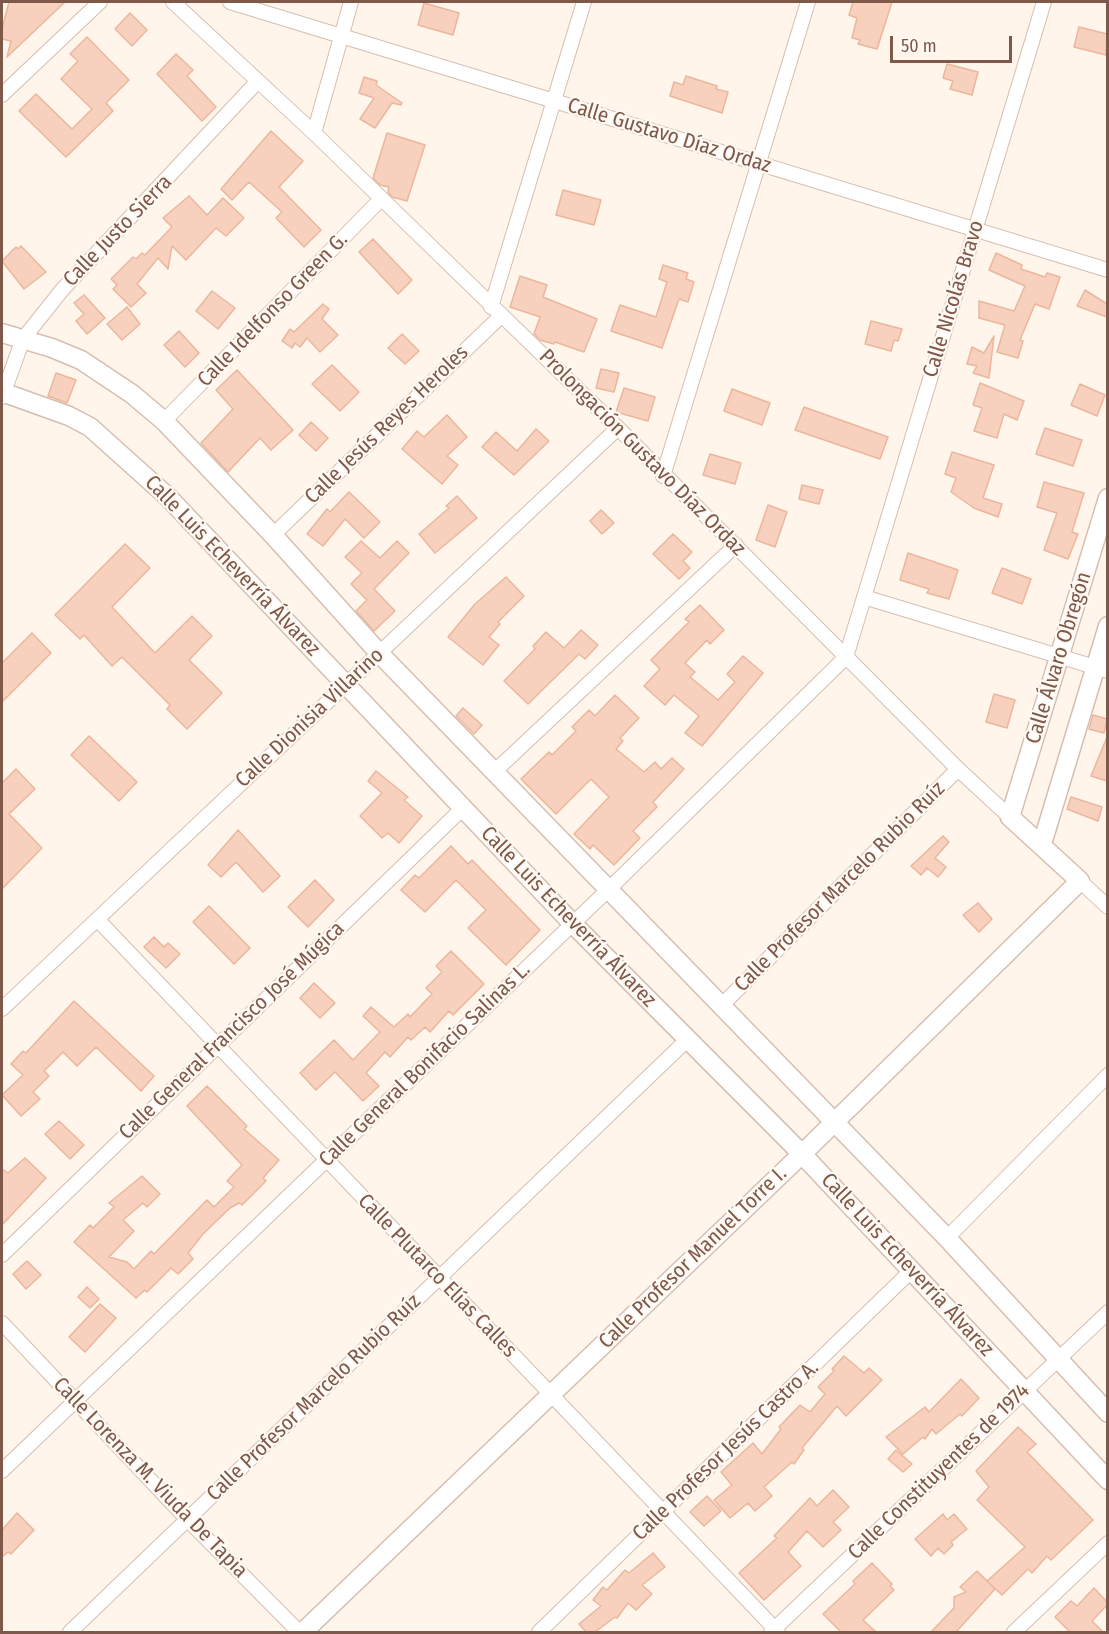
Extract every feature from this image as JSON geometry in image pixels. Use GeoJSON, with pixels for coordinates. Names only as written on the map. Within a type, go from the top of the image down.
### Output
{"type":"FeatureCollection","features":[{"type":"Feature","properties":{"kind":"street"},"geometry":{"type":"LineString","coordinates":[[2,95],[100,2]]}},
{"type":"Feature","properties":{"kind":"street","name":"Prolongación Gustavo Díaz Ordaz"},"geometry":{"type":"LineString","coordinates":[[173,2],[314,133],[618,428],[663,476],[736,545],[958,769],[1042,844],[1107,907]]}},
{"type":"Feature","properties":{"kind":"street","name":"Calle Gustavo Díaz Ordaz"},"geometry":{"type":"LineString","coordinates":[[230,2],[1107,270]]}},
{"type":"Feature","properties":{"kind":"street"},"geometry":{"type":"LineString","coordinates":[[314,133],[351,2]]}},
{"type":"Feature","properties":{"kind":"street"},"geometry":{"type":"LineString","coordinates":[[496,311],[553,101],[584,2]]}},
{"type":"Feature","properties":{"kind":"street"},"geometry":{"type":"LineString","coordinates":[[663,476],[808,2]]}},
{"type":"Feature","properties":{"kind":"street","name":"Calle Nicolás Bravo"},"geometry":{"type":"LineString","coordinates":[[846,657],[1044,2]]}},
{"type":"Feature","properties":{"kind":"street","name":"Calle Justo Sierra"},"geometry":{"type":"LineString","coordinates":[[2,394],[23,339],[62,290],[258,81]]}},
{"type":"Feature","properties":{"kind":"street","name":"Calle Idelfonso Green G."},"geometry":{"type":"LineString","coordinates":[[164,421],[381,199]]}},
{"type":"Feature","properties":{"kind":"street","name":"Calle Jesús Reyes Heroles"},"geometry":{"type":"LineString","coordinates":[[273,535],[496,311]]}},
{"type":"Feature","properties":{"kind":"street"},"geometry":{"type":"LineString","coordinates":[[2,333],[52,348],[104,373],[164,421],[273,535],[379,653],[610,888],[947,1238],[1107,1413]]}},
{"type":"Feature","properties":{"kind":"street","name":"Calle Luis Echeverría Álvarez"},"geometry":{"type":"LineString","coordinates":[[2,394],[69,416],[109,442],[168,496],[573,924],[802,1154],[1107,1480]]}},
{"type":"Feature","properties":{"kind":"street","name":"Calle Dionisia Villarino"},"geometry":{"type":"LineString","coordinates":[[2,1009],[618,428]]}},
{"type":"Feature","properties":{"kind":"street","name":"Calle Álvaro Obregón"},"geometry":{"type":"LineString","coordinates":[[1010,817],[1107,498]]}},
{"type":"Feature","properties":{"kind":"street"},"geometry":{"type":"LineString","coordinates":[[494,772],[736,545]]}},
{"type":"Feature","properties":{"kind":"street"},"geometry":{"type":"LineString","coordinates":[[864,597],[1101,669]]}},
{"type":"Feature","properties":{"kind":"street","name":"Calle Álvaro Obregón"},"geometry":{"type":"LineString","coordinates":[[1042,844],[1101,669],[1107,626]]}},
{"type":"Feature","properties":{"kind":"street","name":"Calle General Bonifacio Salinas L."},"geometry":{"type":"LineString","coordinates":[[2,1471],[573,924],[846,657]]}},
{"type":"Feature","properties":{"kind":"street","name":"Calle Profesor Marcelo Rubio Ruíz"},"geometry":{"type":"LineString","coordinates":[[722,1005],[958,769]]}},
{"type":"Feature","properties":{"kind":"street","name":"Calle General Francisco José Múgica"},"geometry":{"type":"LineString","coordinates":[[2,1255],[463,807]]}},
{"type":"Feature","properties":{"kind":"street","name":"Calle Profesor Manuel Torre I."},"geometry":{"type":"LineString","coordinates":[[301,1632],[802,1154],[1080,881]]}},
{"type":"Feature","properties":{"kind":"street","name":"Calle Plutarco Elías Calles"},"geometry":{"type":"LineString","coordinates":[[97,919],[216,1047],[775,1631]]}},
{"type":"Feature","properties":{"kind":"street","name":"Calle Profesor Marcelo Rubio Ruíz"},"geometry":{"type":"LineString","coordinates":[[70,1632],[688,1039]]}},
{"type":"Feature","properties":{"kind":"street"},"geometry":{"type":"LineString","coordinates":[[947,1238],[1107,1075]]}},
{"type":"Feature","properties":{"kind":"street","name":"Calle Profesor Jesús Castro A."},"geometry":{"type":"LineString","coordinates":[[539,1632],[912,1270]]}},
{"type":"Feature","properties":{"kind":"street","name":"Calle Constituyentes de 1974"},"geometry":{"type":"LineString","coordinates":[[775,1631],[1107,1312]]}},
{"type":"Feature","properties":{"kind":"street","name":"Calle Lorenza M. Viuda De Tapia"},"geometry":{"type":"LineString","coordinates":[[2,1323],[188,1520],[301,1632]]}},
{"type":"Feature","properties":{"kind":"street"},"geometry":{"type":"LineString","coordinates":[[1014,1632],[1107,1543]]}},
{"type":"Feature","properties":{"kind":"building"},"geometry":{"type":"Polygon","coordinates":[[[9,2],[65,2],[7,57],[11,41],[2,39],[2,29],[9,2]]]}},
{"type":"Feature","properties":{"kind":"building"},"geometry":{"type":"Polygon","coordinates":[[[853,2],[892,2],[877,49],[858,44],[860,40],[852,38],[857,18],[849,15],[853,2]]]}},
{"type":"Feature","properties":{"kind":"building"},"geometry":{"type":"Polygon","coordinates":[[[424,3],[459,13],[453,35],[418,25],[424,3]]]}},
{"type":"Feature","properties":{"kind":"building"},"geometry":{"type":"Polygon","coordinates":[[[130,13],[147,30],[132,46],[115,29],[130,13]]]}},
{"type":"Feature","properties":{"kind":"building"},"geometry":{"type":"Polygon","coordinates":[[[1079,27],[1107,34],[1106,55],[1074,47],[1079,27]]]}},
{"type":"Feature","properties":{"kind":"building"},"geometry":{"type":"Polygon","coordinates":[[[87,37],[129,80],[106,103],[113,111],[66,157],[19,111],[36,94],[72,129],[92,109],[61,79],[78,61],[70,54],[87,37]]]}},
{"type":"Feature","properties":{"kind":"building"},"geometry":{"type":"Polygon","coordinates":[[[176,54],[193,70],[187,76],[216,107],[202,121],[157,74],[176,54]]]}},
{"type":"Feature","properties":{"kind":"building"},"geometry":{"type":"Polygon","coordinates":[[[947,64],[978,72],[972,95],[950,89],[953,81],[943,78],[947,64]]]}},
{"type":"Feature","properties":{"kind":"building"},"geometry":{"type":"Polygon","coordinates":[[[686,76],[728,92],[722,113],[670,96],[674,82],[683,85],[686,76]]]}},
{"type":"Feature","properties":{"kind":"building"},"geometry":{"type":"Polygon","coordinates":[[[364,77],[377,81],[376,85],[402,103],[401,105],[392,103],[375,128],[360,119],[374,98],[359,93],[364,77]]]}},
{"type":"Feature","properties":{"kind":"building"},"geometry":{"type":"Polygon","coordinates":[[[271,131],[303,161],[279,187],[321,230],[304,247],[276,218],[282,212],[249,182],[232,200],[221,189],[271,131]]]}},
{"type":"Feature","properties":{"kind":"building"},"geometry":{"type":"Polygon","coordinates":[[[387,133],[425,145],[407,201],[392,197],[388,192],[389,187],[380,185],[373,178],[387,133]]]}},
{"type":"Feature","properties":{"kind":"building"},"geometry":{"type":"Polygon","coordinates":[[[563,190],[601,200],[594,225],[556,215],[563,190]]]}},
{"type":"Feature","properties":{"kind":"building"},"geometry":{"type":"Polygon","coordinates":[[[189,196],[207,215],[223,198],[244,218],[226,236],[216,228],[186,260],[172,246],[168,269],[158,258],[137,284],[146,293],[131,307],[113,289],[117,285],[111,279],[133,257],[136,259],[142,253],[145,255],[172,227],[163,218],[189,196]]]}},
{"type":"Feature","properties":{"kind":"building"},"geometry":{"type":"Polygon","coordinates":[[[373,239],[412,280],[398,294],[359,252],[373,239]]]}},
{"type":"Feature","properties":{"kind":"building"},"geometry":{"type":"Polygon","coordinates":[[[21,246],[46,272],[24,289],[2,261],[16,247],[18,249],[21,246]]]}},
{"type":"Feature","properties":{"kind":"building"},"geometry":{"type":"Polygon","coordinates":[[[996,253],[1022,265],[1021,269],[1045,277],[1047,273],[1060,277],[1049,309],[1035,304],[1020,340],[1023,341],[1018,358],[997,352],[1005,325],[979,318],[979,301],[1014,311],[1025,286],[989,270],[996,253]]]}},
{"type":"Feature","properties":{"kind":"building"},"geometry":{"type":"Polygon","coordinates":[[[663,265],[688,273],[686,279],[694,282],[688,302],[679,299],[662,348],[611,331],[620,305],[656,317],[667,282],[659,279],[663,265]]]}},
{"type":"Feature","properties":{"kind":"building"},"geometry":{"type":"Polygon","coordinates":[[[520,276],[547,285],[543,297],[597,319],[584,352],[555,342],[554,344],[540,340],[534,334],[540,317],[510,307],[520,276]]]}},
{"type":"Feature","properties":{"kind":"building"},"geometry":{"type":"Polygon","coordinates":[[[1085,290],[1107,304],[1107,317],[1077,306],[1085,290]]]}},
{"type":"Feature","properties":{"kind":"building"},"geometry":{"type":"Polygon","coordinates":[[[212,291],[235,308],[218,329],[196,311],[212,291]]]}},
{"type":"Feature","properties":{"kind":"building"},"geometry":{"type":"Polygon","coordinates":[[[84,295],[105,318],[87,334],[76,321],[84,314],[74,303],[84,295]]]}},
{"type":"Feature","properties":{"kind":"building"},"geometry":{"type":"Polygon","coordinates":[[[323,304],[329,309],[322,319],[338,335],[320,352],[307,338],[300,347],[295,343],[292,348],[282,341],[290,329],[294,332],[323,304]]]}},
{"type":"Feature","properties":{"kind":"building"},"geometry":{"type":"Polygon","coordinates":[[[127,307],[140,324],[122,340],[107,324],[127,307]]]}},
{"type":"Feature","properties":{"kind":"building"},"geometry":{"type":"Polygon","coordinates":[[[871,321],[902,329],[898,341],[894,340],[891,351],[865,344],[871,321]]]}},
{"type":"Feature","properties":{"kind":"building"},"geometry":{"type":"Polygon","coordinates":[[[179,331],[199,353],[185,367],[164,345],[179,331]]]}},
{"type":"Feature","properties":{"kind":"building"},"geometry":{"type":"Polygon","coordinates":[[[402,334],[419,351],[405,364],[388,348],[402,334]]]}},
{"type":"Feature","properties":{"kind":"building"},"geometry":{"type":"Polygon","coordinates":[[[994,336],[989,378],[973,373],[977,366],[967,364],[972,347],[984,353],[994,336]]]}},
{"type":"Feature","properties":{"kind":"building"},"geometry":{"type":"Polygon","coordinates":[[[332,365],[359,392],[340,411],[312,384],[332,365]]]}},
{"type":"Feature","properties":{"kind":"building"},"geometry":{"type":"Polygon","coordinates":[[[601,369],[619,373],[614,392],[596,388],[601,369]]]}},
{"type":"Feature","properties":{"kind":"building"},"geometry":{"type":"Polygon","coordinates":[[[237,370],[293,430],[271,450],[260,438],[228,472],[201,443],[233,409],[216,390],[237,370]]]}},
{"type":"Feature","properties":{"kind":"building"},"geometry":{"type":"Polygon","coordinates":[[[56,373],[76,380],[67,403],[48,396],[56,373]]]}},
{"type":"Feature","properties":{"kind":"building"},"geometry":{"type":"Polygon","coordinates":[[[980,383],[1024,401],[1017,420],[1004,414],[997,438],[974,431],[982,408],[973,405],[980,383]]]}},
{"type":"Feature","properties":{"kind":"building"},"geometry":{"type":"Polygon","coordinates":[[[1080,384],[1105,395],[1097,416],[1071,405],[1080,384]]]}},
{"type":"Feature","properties":{"kind":"building"},"geometry":{"type":"Polygon","coordinates":[[[624,388],[655,397],[648,421],[616,412],[624,388]]]}},
{"type":"Feature","properties":{"kind":"building"},"geometry":{"type":"Polygon","coordinates":[[[732,389],[770,403],[762,425],[724,411],[732,389]]]}},
{"type":"Feature","properties":{"kind":"building"},"geometry":{"type":"Polygon","coordinates":[[[804,407],[888,437],[880,459],[795,430],[804,407]]]}},
{"type":"Feature","properties":{"kind":"building"},"geometry":{"type":"Polygon","coordinates":[[[447,415],[467,437],[447,456],[458,465],[442,484],[402,449],[417,431],[424,437],[447,415]]]}},
{"type":"Feature","properties":{"kind":"building"},"geometry":{"type":"Polygon","coordinates":[[[311,422],[328,438],[316,451],[299,435],[311,422]]]}},
{"type":"Feature","properties":{"kind":"building"},"geometry":{"type":"Polygon","coordinates":[[[1045,428],[1082,440],[1073,466],[1036,454],[1045,428]]]}},
{"type":"Feature","properties":{"kind":"building"},"geometry":{"type":"Polygon","coordinates":[[[536,429],[549,441],[514,475],[482,447],[496,432],[517,451],[536,429]]]}},
{"type":"Feature","properties":{"kind":"building"},"geometry":{"type":"Polygon","coordinates":[[[952,452],[994,465],[983,498],[1002,504],[998,517],[974,508],[951,492],[956,478],[945,474],[952,452]]]}},
{"type":"Feature","properties":{"kind":"building"},"geometry":{"type":"Polygon","coordinates":[[[710,454],[741,463],[735,484],[703,475],[710,454]]]}},
{"type":"Feature","properties":{"kind":"building"},"geometry":{"type":"Polygon","coordinates":[[[1044,482],[1084,493],[1072,532],[1078,534],[1068,559],[1044,550],[1057,513],[1037,507],[1044,482]]]}},
{"type":"Feature","properties":{"kind":"building"},"geometry":{"type":"Polygon","coordinates":[[[802,485],[823,490],[819,504],[799,499],[802,485]]]}},
{"type":"Feature","properties":{"kind":"building"},"geometry":{"type":"Polygon","coordinates":[[[349,492],[380,522],[364,538],[345,519],[323,546],[307,534],[327,509],[330,512],[349,492]]]}},
{"type":"Feature","properties":{"kind":"building"},"geometry":{"type":"Polygon","coordinates":[[[457,496],[477,518],[435,553],[419,534],[449,508],[446,506],[457,496]]]}},
{"type":"Feature","properties":{"kind":"building"},"geometry":{"type":"Polygon","coordinates":[[[768,505],[787,512],[775,547],[756,540],[768,505]]]}},
{"type":"Feature","properties":{"kind":"building"},"geometry":{"type":"Polygon","coordinates":[[[601,510],[614,523],[602,534],[590,521],[601,510]]]}},
{"type":"Feature","properties":{"kind":"building"},"geometry":{"type":"Polygon","coordinates":[[[673,534],[692,552],[683,561],[690,568],[679,579],[653,554],[673,534]]]}},
{"type":"Feature","properties":{"kind":"building"},"geometry":{"type":"Polygon","coordinates":[[[361,541],[380,558],[397,541],[409,553],[374,589],[395,611],[374,631],[356,611],[367,600],[351,584],[362,573],[345,557],[361,541]]]}},
{"type":"Feature","properties":{"kind":"building"},"geometry":{"type":"Polygon","coordinates":[[[125,544],[150,568],[112,607],[155,653],[192,616],[212,636],[189,660],[222,693],[187,729],[167,709],[170,705],[122,657],[112,666],[84,635],[80,639],[55,615],[125,544]]]}},
{"type":"Feature","properties":{"kind":"building"},"geometry":{"type":"Polygon","coordinates":[[[908,553],[958,570],[949,599],[927,593],[929,589],[900,580],[908,553]]]}},
{"type":"Feature","properties":{"kind":"building"},"geometry":{"type":"Polygon","coordinates":[[[1002,568],[1031,579],[1022,604],[992,593],[1002,568]]]}},
{"type":"Feature","properties":{"kind":"building"},"geometry":{"type":"Polygon","coordinates":[[[506,577],[524,596],[498,622],[500,624],[489,637],[499,645],[483,665],[448,637],[475,604],[506,577]]]}},
{"type":"Feature","properties":{"kind":"building"},"geometry":{"type":"Polygon","coordinates":[[[700,605],[724,630],[710,644],[707,640],[685,663],[695,672],[690,677],[718,700],[735,682],[727,674],[743,656],[763,673],[702,746],[685,733],[699,716],[674,695],[665,705],[644,686],[660,669],[651,660],[689,622],[685,619],[700,605]]]}},
{"type":"Feature","properties":{"kind":"building"},"geometry":{"type":"Polygon","coordinates":[[[581,630],[598,645],[585,659],[579,654],[528,704],[504,681],[535,649],[533,646],[546,632],[564,648],[581,630]]]}},
{"type":"Feature","properties":{"kind":"building"},"geometry":{"type":"Polygon","coordinates":[[[32,633],[51,653],[2,702],[2,663],[32,633]]]}},
{"type":"Feature","properties":{"kind":"building"},"geometry":{"type":"Polygon","coordinates":[[[994,694],[1015,700],[1007,728],[986,722],[994,694]]]}},
{"type":"Feature","properties":{"kind":"building"},"geometry":{"type":"Polygon","coordinates":[[[615,695],[639,718],[620,738],[623,741],[616,749],[644,772],[655,762],[661,769],[672,758],[684,769],[653,802],[657,807],[633,831],[640,838],[614,865],[593,845],[590,849],[574,834],[609,797],[591,779],[556,814],[521,779],[549,752],[552,755],[576,731],[572,727],[589,710],[595,716],[615,695]]]}},
{"type":"Feature","properties":{"kind":"building"},"geometry":{"type":"Polygon","coordinates":[[[463,708],[482,725],[474,734],[456,716],[463,708]]]}},
{"type":"Feature","properties":{"kind":"building"},"geometry":{"type":"Polygon","coordinates":[[[1093,715],[1107,719],[1104,733],[1089,729],[1093,715]]]}},
{"type":"Feature","properties":{"kind":"building"},"geometry":{"type":"Polygon","coordinates":[[[89,736],[137,782],[119,801],[71,755],[89,736]]]}},
{"type":"Feature","properties":{"kind":"building"},"geometry":{"type":"Polygon","coordinates":[[[1107,737],[1107,781],[1091,776],[1107,737]]]}},
{"type":"Feature","properties":{"kind":"building"},"geometry":{"type":"Polygon","coordinates":[[[16,769],[35,789],[9,814],[42,848],[2,889],[2,783],[16,769]]]}},
{"type":"Feature","properties":{"kind":"building"},"geometry":{"type":"Polygon","coordinates":[[[376,771],[408,797],[404,800],[422,816],[399,843],[388,833],[382,838],[360,816],[382,793],[368,781],[376,771]]]}},
{"type":"Feature","properties":{"kind":"building"},"geometry":{"type":"Polygon","coordinates":[[[1071,797],[1102,807],[1098,821],[1067,809],[1071,797]]]}},
{"type":"Feature","properties":{"kind":"building"},"geometry":{"type":"Polygon","coordinates":[[[238,830],[280,876],[263,892],[236,862],[221,877],[208,865],[238,830]]]}},
{"type":"Feature","properties":{"kind":"building"},"geometry":{"type":"Polygon","coordinates":[[[943,836],[949,842],[935,858],[946,867],[938,877],[927,868],[921,875],[911,866],[943,836]]]}},
{"type":"Feature","properties":{"kind":"building"},"geometry":{"type":"Polygon","coordinates":[[[451,846],[468,864],[472,860],[540,930],[506,965],[468,928],[486,910],[456,880],[425,912],[401,890],[415,875],[419,878],[451,846]]]}},
{"type":"Feature","properties":{"kind":"building"},"geometry":{"type":"Polygon","coordinates":[[[315,880],[334,900],[308,927],[288,907],[315,880]]]}},
{"type":"Feature","properties":{"kind":"building"},"geometry":{"type":"Polygon","coordinates":[[[978,903],[992,919],[979,932],[963,915],[978,903]]]}},
{"type":"Feature","properties":{"kind":"building"},"geometry":{"type":"Polygon","coordinates":[[[209,906],[250,948],[234,964],[193,922],[209,906]]]}},
{"type":"Feature","properties":{"kind":"building"},"geometry":{"type":"Polygon","coordinates":[[[154,937],[164,947],[168,943],[180,954],[166,968],[144,947],[154,937]]]}},
{"type":"Feature","properties":{"kind":"building"},"geometry":{"type":"Polygon","coordinates":[[[451,951],[484,984],[453,1015],[449,1011],[430,1032],[425,1027],[411,1040],[408,1037],[390,1057],[385,1052],[366,1073],[379,1086],[363,1101],[335,1072],[316,1090],[300,1073],[334,1040],[353,1060],[380,1032],[363,1016],[371,1007],[394,1027],[408,1014],[410,1017],[432,994],[426,988],[442,972],[436,966],[451,951]]]}},
{"type":"Feature","properties":{"kind":"building"},"geometry":{"type":"Polygon","coordinates":[[[314,983],[335,1003],[320,1018],[300,998],[314,983]]]}},
{"type":"Feature","properties":{"kind":"building"},"geometry":{"type":"Polygon","coordinates":[[[74,1001],[154,1076],[141,1091],[96,1047],[77,1066],[63,1052],[44,1071],[49,1076],[33,1092],[40,1099],[21,1116],[2,1095],[23,1075],[11,1064],[23,1051],[26,1053],[74,1001]]]}},
{"type":"Feature","properties":{"kind":"building"},"geometry":{"type":"Polygon","coordinates":[[[207,1086],[247,1126],[244,1129],[279,1160],[263,1178],[266,1181],[242,1205],[239,1203],[230,1208],[203,1234],[188,1253],[193,1259],[178,1274],[171,1268],[147,1292],[145,1290],[136,1298],[74,1242],[90,1225],[93,1228],[114,1207],[109,1203],[142,1176],[160,1194],[147,1207],[143,1203],[123,1220],[134,1231],[109,1257],[127,1262],[134,1269],[151,1251],[154,1254],[207,1200],[214,1207],[234,1187],[227,1181],[242,1165],[187,1106],[207,1086]]]}},
{"type":"Feature","properties":{"kind":"building"},"geometry":{"type":"Polygon","coordinates":[[[59,1121],[84,1145],[70,1159],[45,1134],[59,1121]]]}},
{"type":"Feature","properties":{"kind":"building"},"geometry":{"type":"Polygon","coordinates":[[[25,1158],[46,1178],[2,1225],[2,1169],[8,1173],[25,1158]]]}},
{"type":"Feature","properties":{"kind":"building"},"geometry":{"type":"Polygon","coordinates":[[[27,1261],[41,1275],[26,1289],[13,1274],[27,1261]]]}},
{"type":"Feature","properties":{"kind":"building"},"geometry":{"type":"Polygon","coordinates":[[[87,1287],[99,1299],[90,1308],[78,1297],[87,1287]]]}},
{"type":"Feature","properties":{"kind":"building"},"geometry":{"type":"Polygon","coordinates":[[[100,1304],[116,1318],[85,1352],[69,1337],[100,1304]]]}},
{"type":"Feature","properties":{"kind":"building"},"geometry":{"type":"Polygon","coordinates":[[[844,1356],[864,1373],[869,1368],[882,1380],[846,1416],[837,1406],[802,1448],[804,1450],[794,1464],[792,1462],[764,1487],[772,1496],[755,1511],[748,1503],[730,1518],[714,1500],[732,1485],[721,1472],[753,1443],[762,1454],[781,1429],[779,1427],[800,1405],[810,1412],[825,1394],[818,1387],[834,1371],[832,1369],[844,1356]]]}},
{"type":"Feature","properties":{"kind":"building"},"geometry":{"type":"Polygon","coordinates":[[[961,1379],[979,1398],[962,1416],[960,1414],[936,1434],[932,1429],[925,1439],[923,1437],[903,1454],[886,1437],[925,1407],[929,1412],[961,1379]]]}},
{"type":"Feature","properties":{"kind":"building"},"geometry":{"type":"Polygon","coordinates":[[[1018,1427],[1036,1444],[1027,1452],[1093,1520],[1051,1560],[1047,1556],[1032,1573],[1028,1569],[1002,1595],[987,1581],[1025,1547],[977,1500],[989,1487],[976,1471],[1018,1427]]]}},
{"type":"Feature","properties":{"kind":"building"},"geometry":{"type":"Polygon","coordinates":[[[896,1450],[912,1464],[903,1472],[888,1459],[896,1450]]]}},
{"type":"Feature","properties":{"kind":"building"},"geometry":{"type":"Polygon","coordinates":[[[833,1490],[849,1507],[833,1522],[841,1530],[823,1547],[807,1531],[788,1552],[801,1566],[764,1600],[739,1573],[777,1538],[774,1536],[810,1498],[817,1506],[833,1490]]]}},
{"type":"Feature","properties":{"kind":"building"},"geometry":{"type":"Polygon","coordinates":[[[707,1496],[721,1511],[704,1526],[690,1512],[707,1496]]]}},
{"type":"Feature","properties":{"kind":"building"},"geometry":{"type":"Polygon","coordinates":[[[17,1513],[34,1530],[11,1554],[8,1552],[2,1557],[2,1530],[17,1513]]]}},
{"type":"Feature","properties":{"kind":"building"},"geometry":{"type":"Polygon","coordinates":[[[943,1514],[947,1520],[954,1514],[967,1529],[951,1542],[953,1545],[944,1554],[938,1548],[931,1556],[915,1539],[943,1514]]]}},
{"type":"Feature","properties":{"kind":"building"},"geometry":{"type":"Polygon","coordinates":[[[653,1553],[665,1567],[642,1585],[652,1594],[636,1610],[628,1603],[617,1618],[615,1617],[595,1632],[586,1632],[579,1624],[601,1606],[593,1600],[603,1587],[607,1590],[625,1570],[629,1573],[653,1553]]]}},
{"type":"Feature","properties":{"kind":"building"},"geometry":{"type":"Polygon","coordinates":[[[872,1563],[892,1584],[890,1586],[894,1590],[863,1620],[876,1632],[841,1632],[823,1614],[855,1584],[853,1581],[872,1563]]]}},
{"type":"Feature","properties":{"kind":"building"},"geometry":{"type":"Polygon","coordinates":[[[977,1571],[995,1589],[956,1632],[931,1632],[954,1608],[954,1597],[966,1592],[960,1587],[977,1571]]]}},
{"type":"Feature","properties":{"kind":"building"},"geometry":{"type":"Polygon","coordinates":[[[1094,1588],[1107,1602],[1107,1605],[1092,1621],[1103,1632],[1070,1632],[1055,1617],[1071,1601],[1077,1606],[1094,1588]]]}}]}
